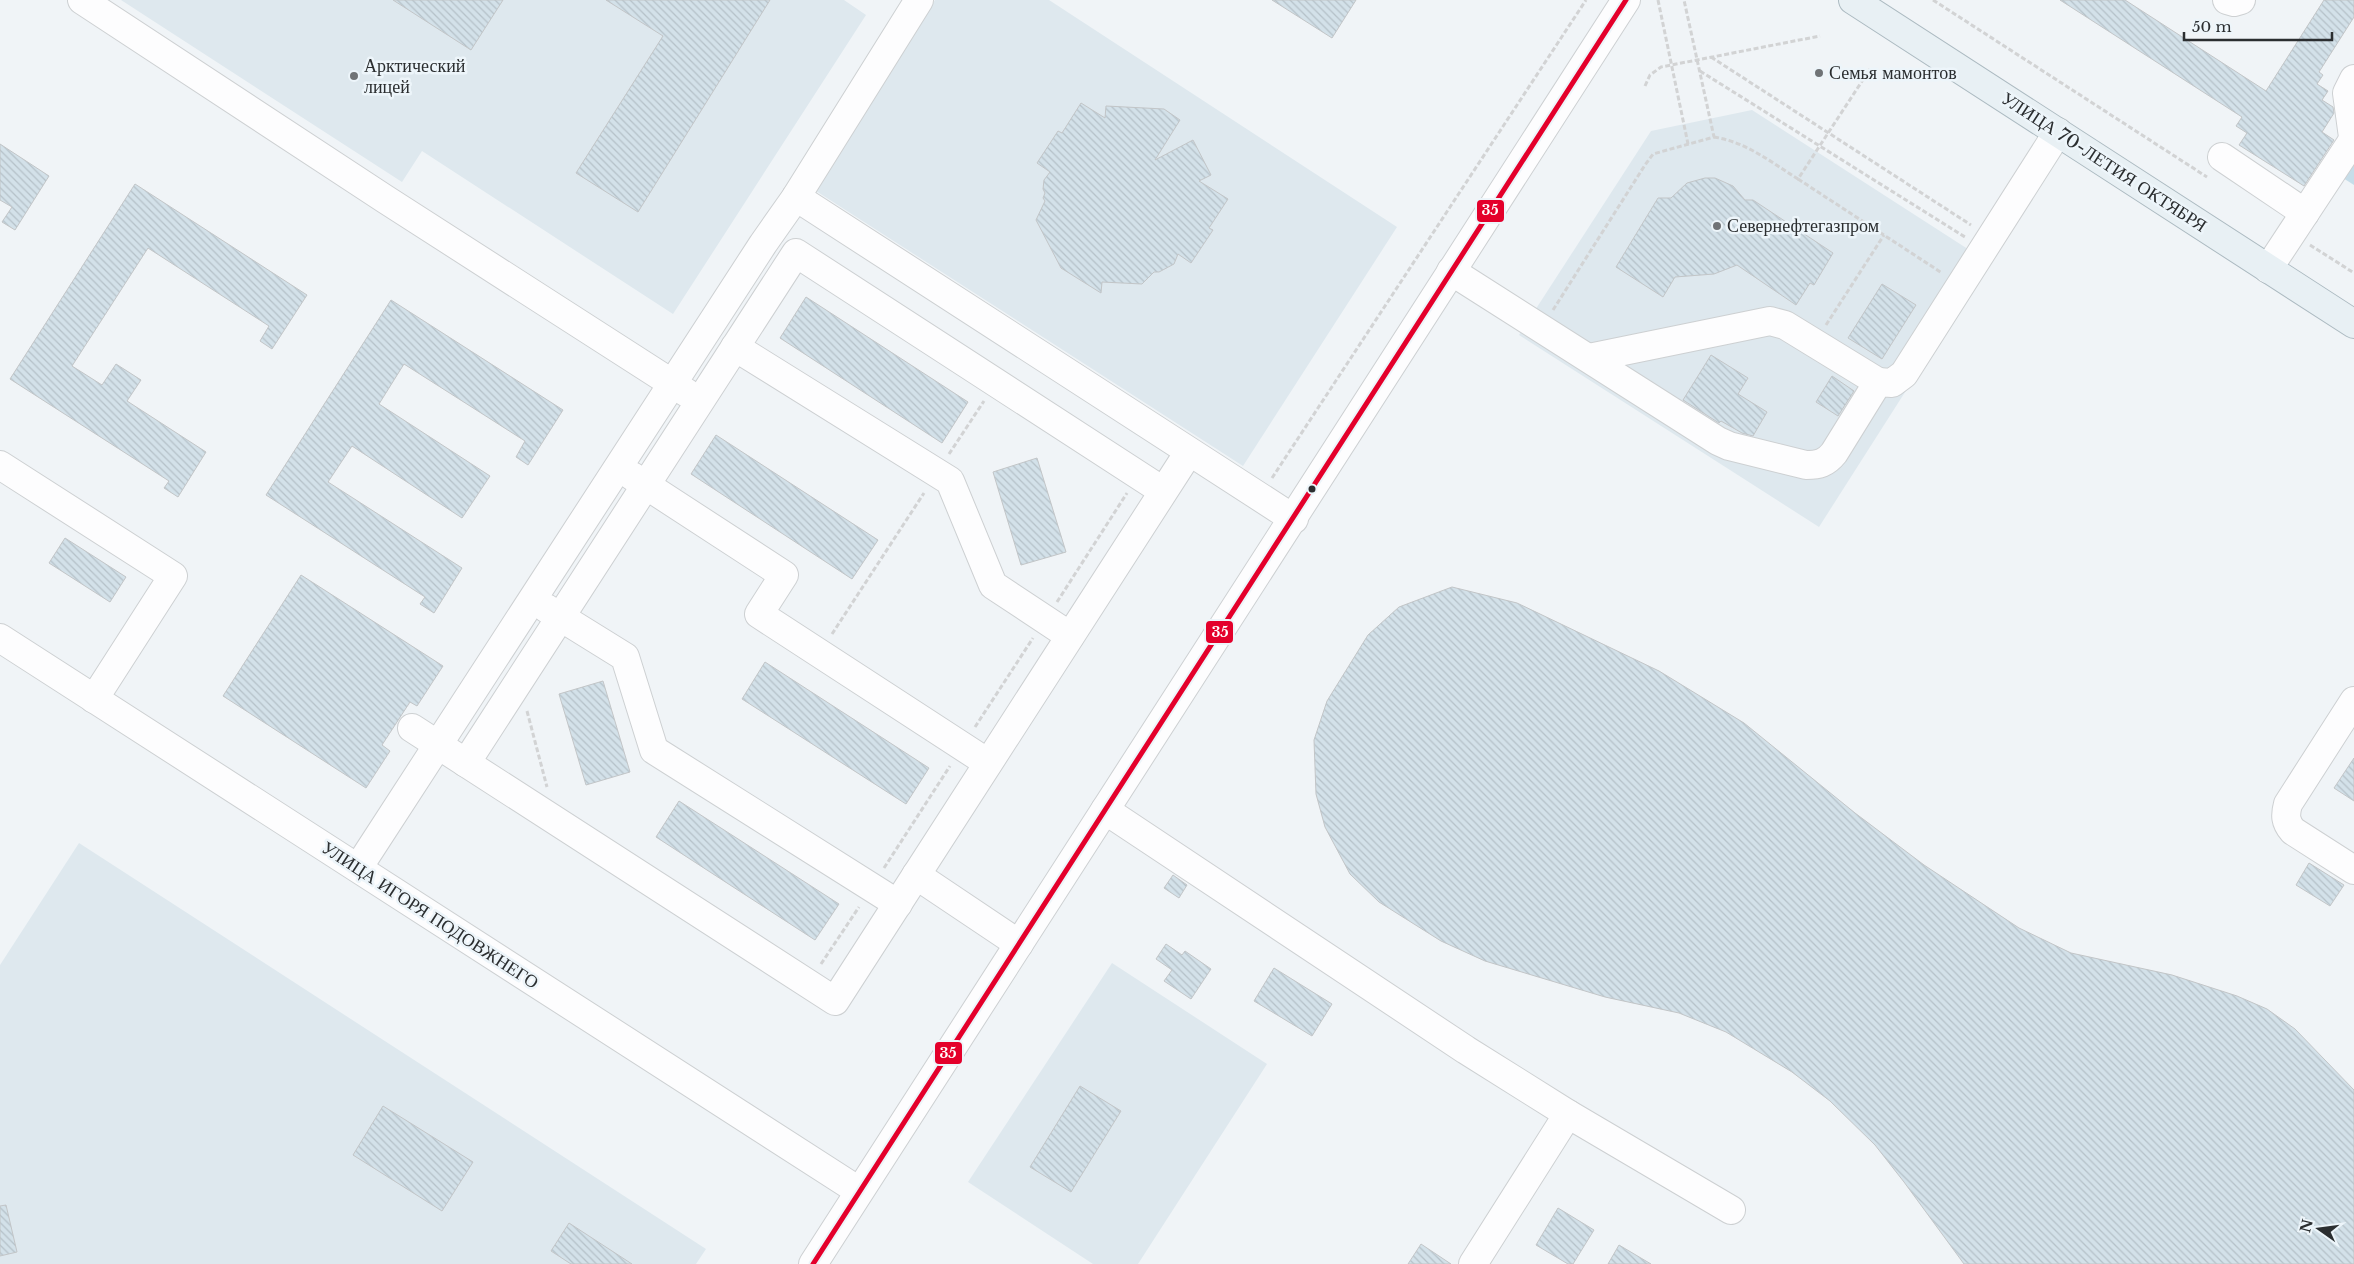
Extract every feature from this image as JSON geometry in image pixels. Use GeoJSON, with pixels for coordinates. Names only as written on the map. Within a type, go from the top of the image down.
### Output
{"type":"FeatureCollection","features":[{"type":"Feature","properties":{"kind":"main road","name":"УЛИЦА 70-ЛЕТИЯ ОКТЯБРЯ"},"geometry":{"type":"LineString","coordinates":[[1853,0],[2354,324]]}},
{"type":"Feature","properties":{"kind":"street"},"geometry":{"type":"LineString","coordinates":[[82,0],[700,401]]}},
{"type":"Feature","properties":{"kind":"street"},"geometry":{"type":"LineString","coordinates":[[358,868],[763,244],[796,197],[918,0]]}},
{"type":"Feature","properties":{"kind":"street"},"geometry":{"type":"LineString","coordinates":[[813,1264],[1294,520],[1451,271],[1626,0]]}},
{"type":"Feature","properties":{"kind":"street"},"geometry":{"type":"LineString","coordinates":[[2227,0],[2234,2],[2241,0]]}},
{"type":"Feature","properties":{"kind":"street"},"geometry":{"type":"LineString","coordinates":[[2268,269],[2351,143],[2353,137],[2347,93],[2354,79]]}},
{"type":"Feature","properties":{"kind":"street"},"geometry":{"type":"LineString","coordinates":[[1589,358],[1762,321],[1777,321],[1878,382],[1892,383],[1904,374],[2058,132]]}},
{"type":"Feature","properties":{"kind":"street"},"geometry":{"type":"LineString","coordinates":[[2215,168],[2298,223]]}},
{"type":"Feature","properties":{"kind":"street"},"geometry":{"type":"LineString","coordinates":[[796,197],[1294,520]]}},
{"type":"Feature","properties":{"kind":"street"},"geometry":{"type":"LineString","coordinates":[[466,763],[796,254],[1163,491]]}},
{"type":"Feature","properties":{"kind":"street"},"geometry":{"type":"LineString","coordinates":[[1451,271],[1718,441],[1729,446],[1806,465],[1818,465],[1828,461],[1878,382]]}},
{"type":"Feature","properties":{"kind":"street"},"geometry":{"type":"LineString","coordinates":[[735,347],[950,481],[993,586],[1070,636]]}},
{"type":"Feature","properties":{"kind":"street"},"geometry":{"type":"LineString","coordinates":[[412,728],[835,1001],[1189,452]]}},
{"type":"Feature","properties":{"kind":"street"},"geometry":{"type":"LineString","coordinates":[[0,465],[173,576],[94,699]]}},
{"type":"Feature","properties":{"kind":"street"},"geometry":{"type":"LineString","coordinates":[[618,467],[784,575],[759,614],[988,764]]}},
{"type":"Feature","properties":{"kind":"street"},"geometry":{"type":"LineString","coordinates":[[532,599],[625,658],[654,750],[898,904]]}},
{"type":"Feature","properties":{"kind":"street","name":"УЛИЦА ИГОРЯ ПОДОВЖНЕГО"},"geometry":{"type":"LineString","coordinates":[[0,638],[859,1191]]}},
{"type":"Feature","properties":{"kind":"street"},"geometry":{"type":"LineString","coordinates":[[2354,701],[2288,804],[2285,814],[2287,824],[2293,831],[2354,870]]}},
{"type":"Feature","properties":{"kind":"street"},"geometry":{"type":"LineString","coordinates":[[1105,810],[1361,981],[1568,1114],[1731,1210]]}},
{"type":"Feature","properties":{"kind":"street"},"geometry":{"type":"LineString","coordinates":[[916,875],[1019,944]]}},
{"type":"Feature","properties":{"kind":"street"},"geometry":{"type":"LineString","coordinates":[[1473,1264],[1568,1114]]}},
{"type":"Feature","properties":{"kind":"path"},"geometry":{"type":"LineString","coordinates":[[1260,498],[1586,0]]}},
{"type":"Feature","properties":{"kind":"path"},"geometry":{"type":"LineString","coordinates":[[1658,0],[1688,144]]}},
{"type":"Feature","properties":{"kind":"path"},"geometry":{"type":"LineString","coordinates":[[1684,0],[1714,137]]}},
{"type":"Feature","properties":{"kind":"path"},"geometry":{"type":"LineString","coordinates":[[1933,0],[2215,168]]}},
{"type":"Feature","properties":{"kind":"path"},"geometry":{"type":"LineString","coordinates":[[1645,86],[1650,75],[1661,67],[1671,64],[1820,36]]}},
{"type":"Feature","properties":{"kind":"path"},"geometry":{"type":"LineString","coordinates":[[1711,57],[1828,132],[1988,243]]}},
{"type":"Feature","properties":{"kind":"path"},"geometry":{"type":"LineString","coordinates":[[1798,179],[1870,69]]}},
{"type":"Feature","properties":{"kind":"path"},"geometry":{"type":"LineString","coordinates":[[1700,71],[1820,146],[1988,243]]}},
{"type":"Feature","properties":{"kind":"path"},"geometry":{"type":"LineString","coordinates":[[1542,328],[1653,154],[1714,137],[1744,145],[1961,286]]}},
{"type":"Feature","properties":{"kind":"path"},"geometry":{"type":"LineString","coordinates":[[2298,223],[2354,272]]}},
{"type":"Feature","properties":{"kind":"path"},"geometry":{"type":"LineString","coordinates":[[1814,343],[1884,235]]}},
{"type":"Feature","properties":{"kind":"path"},"geometry":{"type":"LineString","coordinates":[[819,653],[996,383]]}},
{"type":"Feature","properties":{"kind":"path"},"geometry":{"type":"LineString","coordinates":[[809,984],[1138,475]]}},
{"type":"Feature","properties":{"kind":"path"},"geometry":{"type":"LineString","coordinates":[[519,682],[556,821]]}},
{"type":"Feature","properties":{"kind":"shaded area"},"geometry":{"type":"Polygon","coordinates":[[[121,0],[844,0],[866,15],[673,314],[422,151],[402,182],[121,0]]]}},
{"type":"Feature","properties":{"kind":"shaded area"},"geometry":{"type":"Polygon","coordinates":[[[935,0],[1049,0],[1397,227],[1243,466],[816,191],[935,0]]]}},
{"type":"Feature","properties":{"kind":"shaded area","name":"Севернефтегазпром"},"geometry":{"type":"Polygon","coordinates":[[[1752,110],[1988,262],[1819,527],[1519,335],[1651,131],[1752,110]]]}},
{"type":"Feature","properties":{"kind":"shaded area"},"geometry":{"type":"Polygon","coordinates":[[[2354,161],[2354,185],[2343,178],[2354,161]]]}},
{"type":"Feature","properties":{"kind":"shaded area"},"geometry":{"type":"Polygon","coordinates":[[[79,843],[706,1249],[696,1264],[0,1264],[0,965],[79,843]]]}},
{"type":"Feature","properties":{"kind":"shaded area"},"geometry":{"type":"Polygon","coordinates":[[[1112,963],[1267,1064],[1138,1264],[1093,1264],[968,1182],[1112,963]]]}},
{"type":"Feature","properties":{"kind":"building"},"geometry":{"type":"Polygon","coordinates":[[[393,0],[503,0],[471,50],[393,0]]]}},
{"type":"Feature","properties":{"kind":"building"},"geometry":{"type":"Polygon","coordinates":[[[606,0],[770,0],[638,212],[576,173],[663,36],[606,0]]]}},
{"type":"Feature","properties":{"kind":"building"},"geometry":{"type":"Polygon","coordinates":[[[1272,0],[1356,0],[1332,38],[1272,0]]]}},
{"type":"Feature","properties":{"kind":"building"},"geometry":{"type":"Polygon","coordinates":[[[2060,0],[2125,0],[2266,91],[2324,0],[2354,0],[2354,17],[2319,72],[2323,75],[2317,84],[2328,91],[2322,100],[2333,107],[2334,113],[2322,132],[2334,140],[2304,186],[2239,145],[2247,133],[2236,126],[2242,117],[2060,0]]]}},
{"type":"Feature","properties":{"kind":"building"},"geometry":{"type":"Polygon","coordinates":[[[1081,103],[1105,118],[1106,106],[1164,109],[1180,120],[1155,160],[1193,140],[1211,175],[1199,181],[1228,199],[1209,228],[1213,230],[1191,263],[1178,254],[1174,264],[1159,272],[1154,272],[1142,284],[1102,282],[1101,293],[1061,268],[1036,220],[1045,201],[1043,198],[1045,193],[1043,189],[1044,180],[1050,172],[1037,163],[1058,131],[1062,133],[1081,103]]]}},
{"type":"Feature","properties":{"kind":"building"},"geometry":{"type":"Polygon","coordinates":[[[0,144],[49,176],[15,230],[2,222],[12,207],[0,200],[0,144]]]}},
{"type":"Feature","properties":{"kind":"building","name":"Севернефтегазпром"},"geometry":{"type":"Polygon","coordinates":[[[1705,178],[1715,178],[1733,186],[1745,200],[1753,200],[1833,253],[1814,285],[1810,283],[1796,305],[1737,265],[1714,274],[1675,277],[1663,297],[1616,267],[1658,198],[1671,198],[1687,183],[1705,178]]]}},
{"type":"Feature","properties":{"kind":"building"},"geometry":{"type":"Polygon","coordinates":[[[135,184],[307,295],[272,349],[260,341],[269,326],[148,248],[72,366],[102,385],[116,364],[141,380],[127,401],[206,452],[178,497],[164,488],[169,481],[10,379],[135,184]]]}},
{"type":"Feature","properties":{"kind":"building"},"geometry":{"type":"Polygon","coordinates":[[[1882,284],[1916,305],[1882,359],[1848,338],[1882,284]]]}},
{"type":"Feature","properties":{"kind":"building"},"geometry":{"type":"Polygon","coordinates":[[[806,297],[968,402],[942,443],[780,338],[806,297]]]}},
{"type":"Feature","properties":{"kind":"building"},"geometry":{"type":"Polygon","coordinates":[[[391,300],[563,410],[528,465],[516,457],[525,441],[404,364],[379,404],[490,476],[462,518],[352,446],[328,482],[462,568],[434,613],[420,604],[425,597],[266,495],[391,300]]]}},
{"type":"Feature","properties":{"kind":"building"},"geometry":{"type":"Polygon","coordinates":[[[1711,355],[1748,378],[1738,394],[1767,412],[1753,436],[1742,433],[1721,421],[1719,423],[1683,400],[1711,355]]]}},
{"type":"Feature","properties":{"kind":"building"},"geometry":{"type":"Polygon","coordinates":[[[1832,376],[1854,391],[1838,416],[1816,402],[1832,376]]]}},
{"type":"Feature","properties":{"kind":"building"},"geometry":{"type":"Polygon","coordinates":[[[716,435],[878,540],[852,579],[691,474],[716,435]]]}},
{"type":"Feature","properties":{"kind":"building"},"geometry":{"type":"Polygon","coordinates":[[[1037,458],[1066,552],[1021,565],[993,472],[1037,458]]]}},
{"type":"Feature","properties":{"kind":"building"},"geometry":{"type":"Polygon","coordinates":[[[65,538],[126,577],[110,602],[49,563],[65,538]]]}},
{"type":"Feature","properties":{"kind":"building"},"geometry":{"type":"Polygon","coordinates":[[[301,575],[443,666],[417,706],[410,702],[382,745],[390,751],[366,788],[223,696],[301,575]]]}},
{"type":"Feature","properties":{"kind":"building"},"geometry":{"type":"Polygon","coordinates":[[[1452,587],[1517,603],[1659,671],[1744,723],[1855,813],[1924,865],[2019,928],[2071,953],[2172,975],[2237,996],[2267,1009],[2295,1029],[2354,1090],[2354,1264],[1964,1264],[1875,1145],[1830,1101],[1792,1072],[1726,1032],[1679,1013],[1605,997],[1485,961],[1441,941],[1379,902],[1350,874],[1325,827],[1316,794],[1314,740],[1327,701],[1368,635],[1399,607],[1452,587]]]}},
{"type":"Feature","properties":{"kind":"building"},"geometry":{"type":"Polygon","coordinates":[[[765,662],[929,768],[906,804],[742,699],[765,662]]]}},
{"type":"Feature","properties":{"kind":"building"},"geometry":{"type":"Polygon","coordinates":[[[603,681],[630,772],[586,785],[559,694],[603,681]]]}},
{"type":"Feature","properties":{"kind":"building"},"geometry":{"type":"Polygon","coordinates":[[[2354,758],[2354,801],[2334,788],[2354,758]]]}},
{"type":"Feature","properties":{"kind":"building"},"geometry":{"type":"Polygon","coordinates":[[[679,801],[839,904],[815,940],[656,837],[679,801]]]}},
{"type":"Feature","properties":{"kind":"building"},"geometry":{"type":"Polygon","coordinates":[[[2309,863],[2344,885],[2330,906],[2296,885],[2309,863]]]}},
{"type":"Feature","properties":{"kind":"building"},"geometry":{"type":"Polygon","coordinates":[[[1173,875],[1187,885],[1179,898],[1164,888],[1173,875]]]}},
{"type":"Feature","properties":{"kind":"building"},"geometry":{"type":"Polygon","coordinates":[[[1166,944],[1182,955],[1185,951],[1211,969],[1191,999],[1164,981],[1172,970],[1156,959],[1166,944]]]}},
{"type":"Feature","properties":{"kind":"building"},"geometry":{"type":"Polygon","coordinates":[[[1274,968],[1332,1004],[1312,1036],[1254,1001],[1274,968]]]}},
{"type":"Feature","properties":{"kind":"building"},"geometry":{"type":"Polygon","coordinates":[[[1080,1086],[1121,1111],[1071,1192],[1030,1167],[1080,1086]]]}},
{"type":"Feature","properties":{"kind":"building"},"geometry":{"type":"Polygon","coordinates":[[[383,1106],[473,1162],[442,1211],[353,1155],[383,1106]]]}},
{"type":"Feature","properties":{"kind":"building"},"geometry":{"type":"Polygon","coordinates":[[[6,1205],[17,1252],[0,1256],[0,1206],[6,1205]]]}},
{"type":"Feature","properties":{"kind":"building"},"geometry":{"type":"Polygon","coordinates":[[[1558,1208],[1594,1230],[1573,1264],[1568,1264],[1536,1245],[1558,1208]]]}},
{"type":"Feature","properties":{"kind":"building"},"geometry":{"type":"Polygon","coordinates":[[[569,1223],[632,1264],[571,1264],[551,1251],[569,1223]]]}},
{"type":"Feature","properties":{"kind":"building"},"geometry":{"type":"Polygon","coordinates":[[[1421,1244],[1451,1264],[1408,1264],[1421,1244]]]}},
{"type":"Feature","properties":{"kind":"building"},"geometry":{"type":"Polygon","coordinates":[[[1619,1245],[1651,1264],[1608,1264],[1619,1245]]]}},
{"type":"Feature","properties":{"kind":"transit line","name":"35"},"geometry":{"type":"LineString","coordinates":[[813,1264],[1626,0]]}},
{"type":"Feature","properties":{"kind":"place","name":"Семья мамонтов"},"geometry":{"type":"Point","coordinates":[1819,73]}},
{"type":"Feature","properties":{"kind":"place","name":"Арктический лицей"},"geometry":{"type":"Point","coordinates":[354,76]}},
{"type":"Feature","properties":{"kind":"place","name":"Севернефтегазпром"},"geometry":{"type":"Point","coordinates":[1717,226]}}]}
